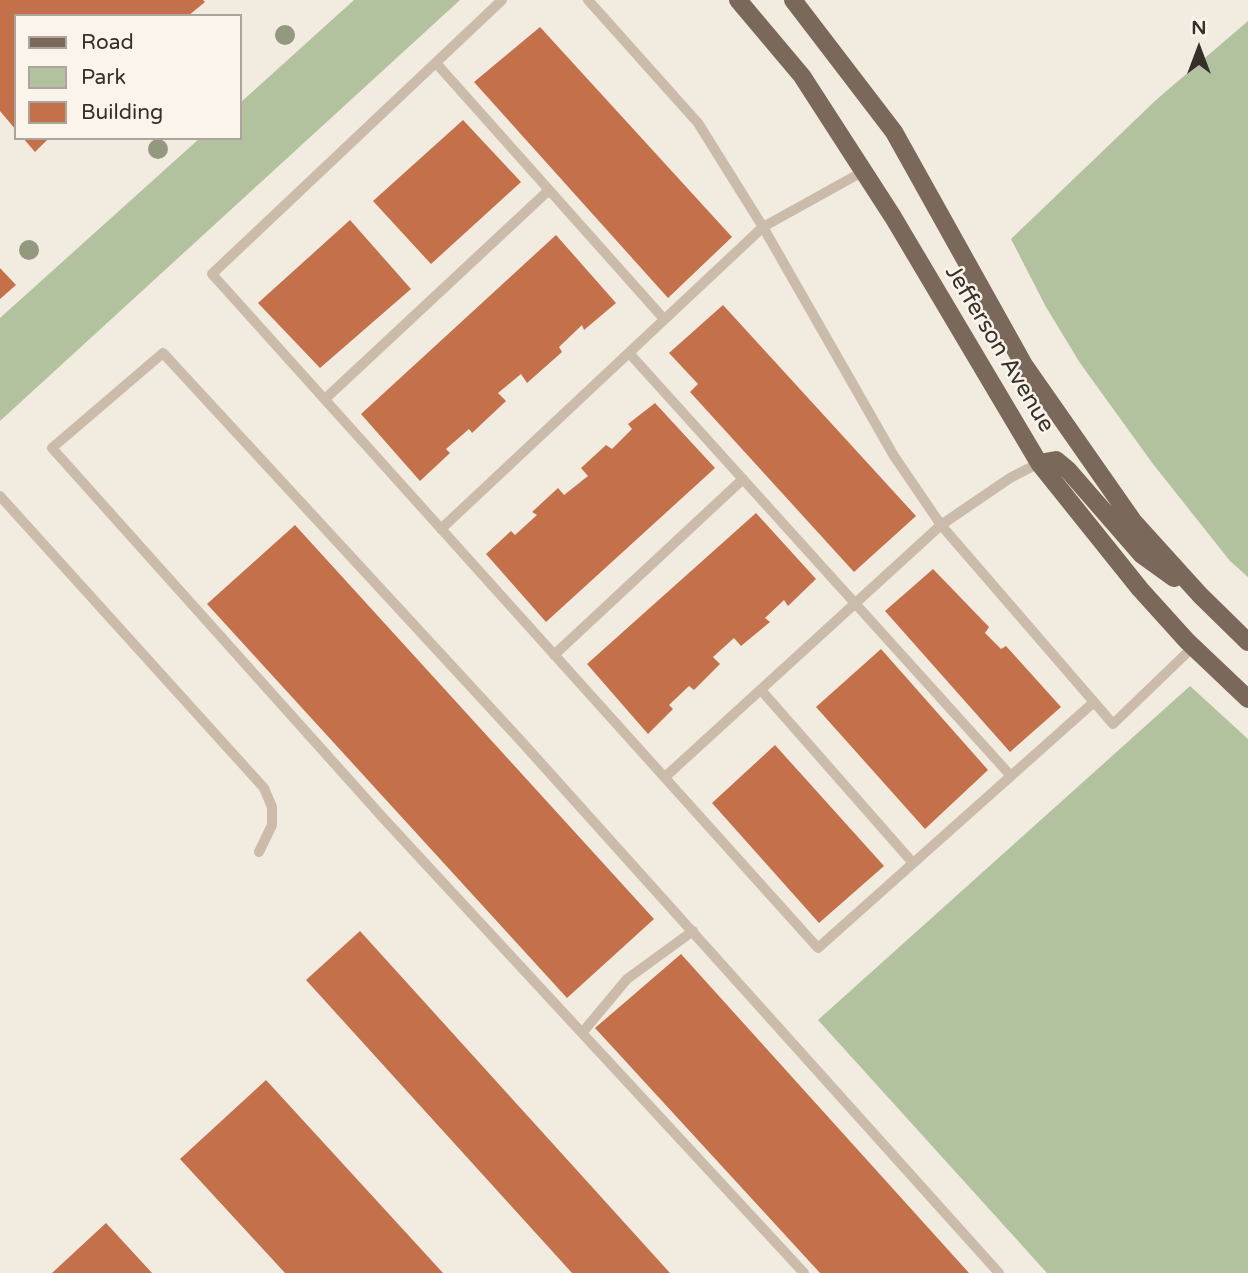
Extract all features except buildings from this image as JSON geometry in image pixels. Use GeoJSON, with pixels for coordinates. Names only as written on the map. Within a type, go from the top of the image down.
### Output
{"type":"FeatureCollection","features":[{"type":"Feature","properties":{"kind":"main road","name":"Jefferson Avenue"},"geometry":{"type":"LineString","coordinates":[[738,0],[802,76],[864,171],[1038,463],[1140,589],[1194,647],[1248,699]]}},
{"type":"Feature","properties":{"kind":"main road","name":"Jefferson Avenue"},"geometry":{"type":"LineString","coordinates":[[793,0],[894,132],[1024,365],[1133,521],[1200,596],[1248,642]]}},
{"type":"Feature","properties":{"kind":"main road"},"geometry":{"type":"LineString","coordinates":[[1038,463],[1056,460],[1142,555],[1200,596]]}},
{"type":"Feature","properties":{"kind":"lane"},"geometry":{"type":"LineString","coordinates":[[502,0],[212,274],[818,948],[1094,702]]}},
{"type":"Feature","properties":{"kind":"lane"},"geometry":{"type":"LineString","coordinates":[[588,0],[698,123],[763,227],[894,456],[941,525],[1113,724],[1194,647]]}},
{"type":"Feature","properties":{"kind":"lane"},"geometry":{"type":"LineString","coordinates":[[436,63],[664,319]]}},
{"type":"Feature","properties":{"kind":"lane"},"geometry":{"type":"LineString","coordinates":[[441,529],[763,227],[864,171]]}},
{"type":"Feature","properties":{"kind":"lane"},"geometry":{"type":"LineString","coordinates":[[325,400],[549,190]]}},
{"type":"Feature","properties":{"kind":"lane"},"geometry":{"type":"LineString","coordinates":[[804,1273],[386,820],[52,448],[163,352],[693,930],[999,1273]]}},
{"type":"Feature","properties":{"kind":"lane"},"geometry":{"type":"LineString","coordinates":[[629,353],[1012,776]]}},
{"type":"Feature","properties":{"kind":"lane"},"geometry":{"type":"LineString","coordinates":[[665,777],[941,525],[1010,478],[1038,463]]}},
{"type":"Feature","properties":{"kind":"lane"},"geometry":{"type":"LineString","coordinates":[[555,655],[743,479]]}},
{"type":"Feature","properties":{"kind":"lane"},"geometry":{"type":"LineString","coordinates":[[0,496],[264,788],[272,807],[272,825],[259,852]]}},
{"type":"Feature","properties":{"kind":"lane"},"geometry":{"type":"LineString","coordinates":[[761,690],[913,863]]}},
{"type":"Feature","properties":{"kind":"lane"},"geometry":{"type":"LineString","coordinates":[[582,1033],[627,979],[693,930]]}},
{"type":"Feature","properties":{"kind":"green space"},"geometry":{"type":"Polygon","coordinates":[[[354,0],[460,0],[0,421],[0,318],[198,140],[242,140],[242,101],[354,0]]]}},
{"type":"Feature","properties":{"kind":"green space"},"geometry":{"type":"Polygon","coordinates":[[[1248,21],[1248,577],[1230,561],[1153,464],[1080,363],[1046,307],[1011,239],[1156,100],[1248,21]]]}},
{"type":"Feature","properties":{"kind":"green space"},"geometry":{"type":"Polygon","coordinates":[[[1190,686],[1248,739],[1248,1273],[1047,1273],[818,1020],[1190,686]]]}}]}
